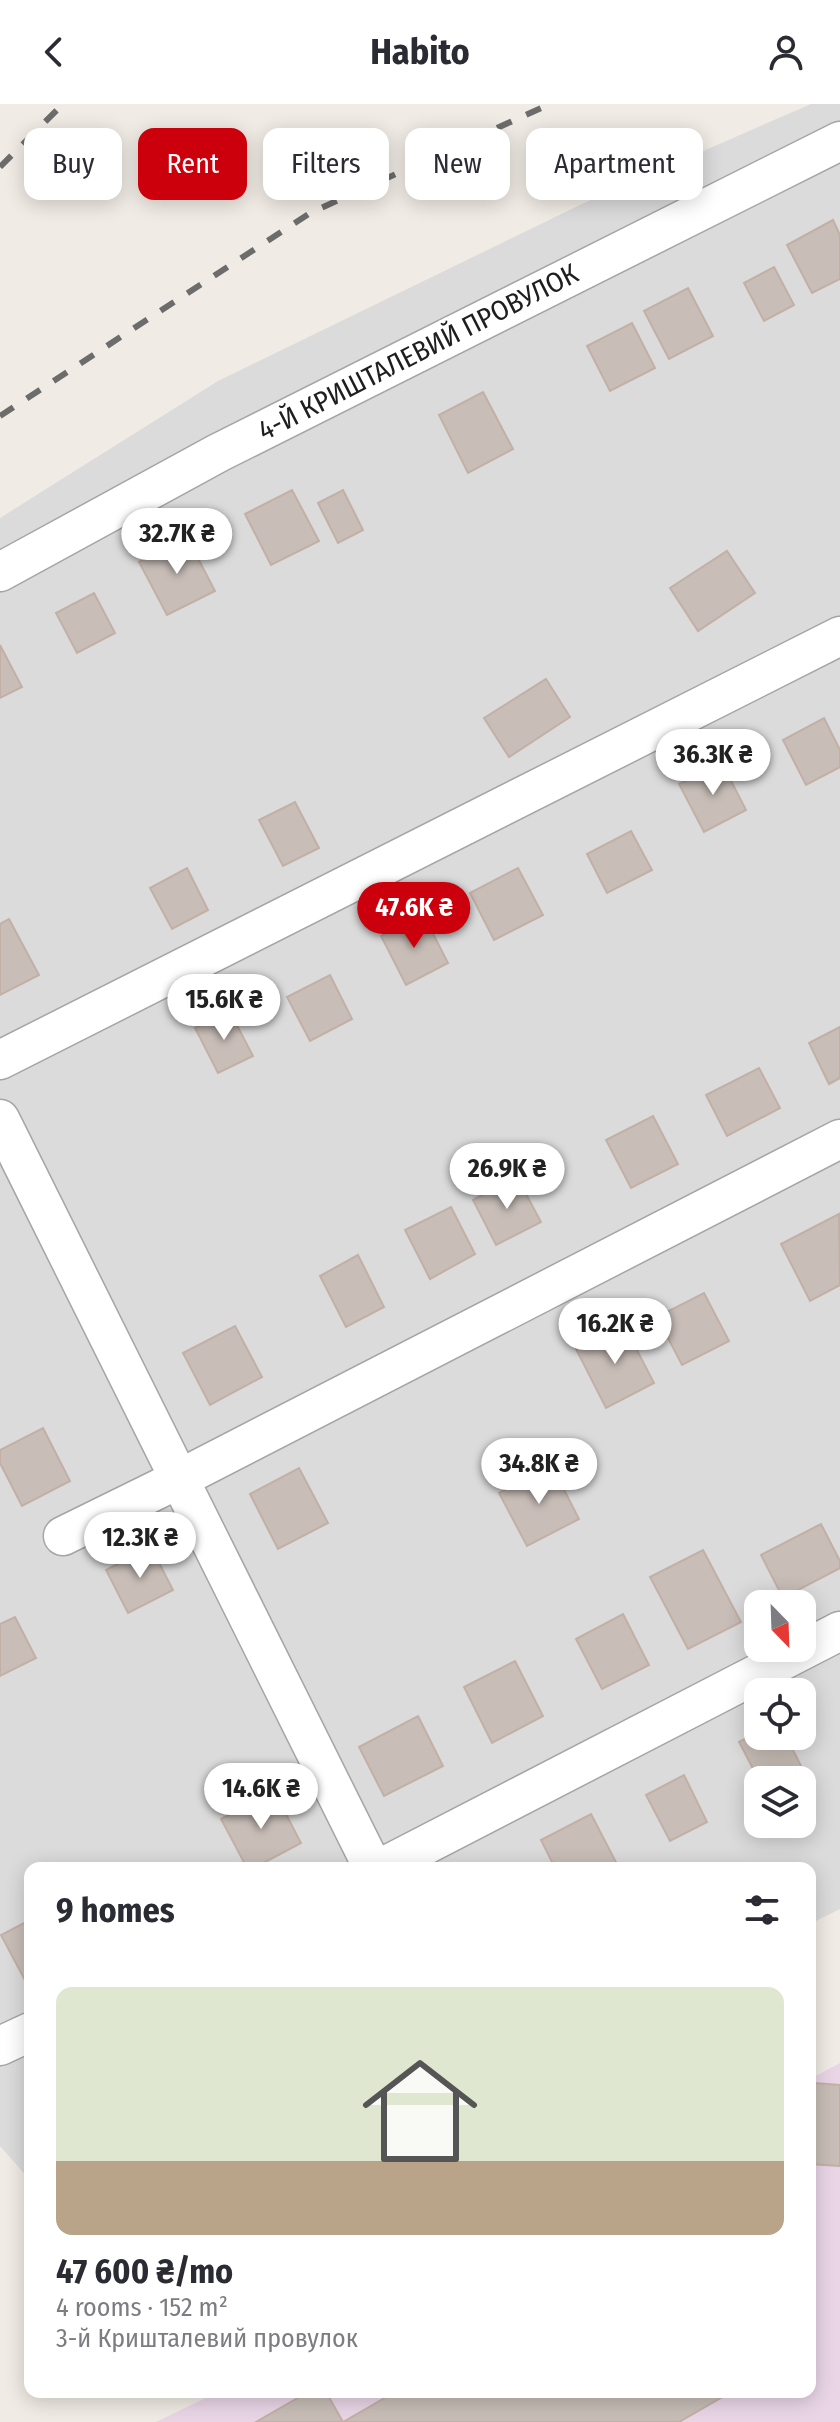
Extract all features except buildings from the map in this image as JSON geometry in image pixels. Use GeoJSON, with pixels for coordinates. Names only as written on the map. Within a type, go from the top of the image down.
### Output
{"type":"FeatureCollection","features":[{"type":"Feature","properties":{"kind":"street","name":"4-Й КРИШТАЛЕВИЙ ПРОВУЛОК"},"geometry":{"type":"LineString","coordinates":[[0,572],[218,453],[840,141]]}},
{"type":"Feature","properties":{"kind":"street"},"geometry":{"type":"LineString","coordinates":[[0,1060],[840,636]]}},
{"type":"Feature","properties":{"kind":"street"},"geometry":{"type":"LineString","coordinates":[[0,1119],[370,1862]]}},
{"type":"Feature","properties":{"kind":"street"},"geometry":{"type":"LineString","coordinates":[[63,1536],[840,1139]]}},
{"type":"Feature","properties":{"kind":"street"},"geometry":{"type":"LineString","coordinates":[[393,1862],[840,1631]]}},
{"type":"Feature","properties":{"kind":"street"},"geometry":{"type":"LineString","coordinates":[[0,2046],[24,2035]]}},
{"type":"Feature","properties":{"kind":"shaded area"},"geometry":{"type":"Polygon","coordinates":[[[811,104],[840,104],[840,1909],[816,1921],[816,1862],[24,1862],[24,2173],[0,2146],[0,518],[218,381],[591,200],[703,200],[703,151],[811,104]]]}},
{"type":"Feature","properties":{"kind":"shaded area"},"geometry":{"type":"Polygon","coordinates":[[[840,2063],[840,2422],[156,2422],[206,2398],[816,2398],[816,2076],[840,2063]]]}},
{"type":"Feature","properties":{"kind":"railway"},"geometry":{"type":"LineString","coordinates":[[0,167],[63,104]]}},
{"type":"Feature","properties":{"kind":"railway"},"geometry":{"type":"LineString","coordinates":[[0,416],[310,213],[550,104]]}}]}
